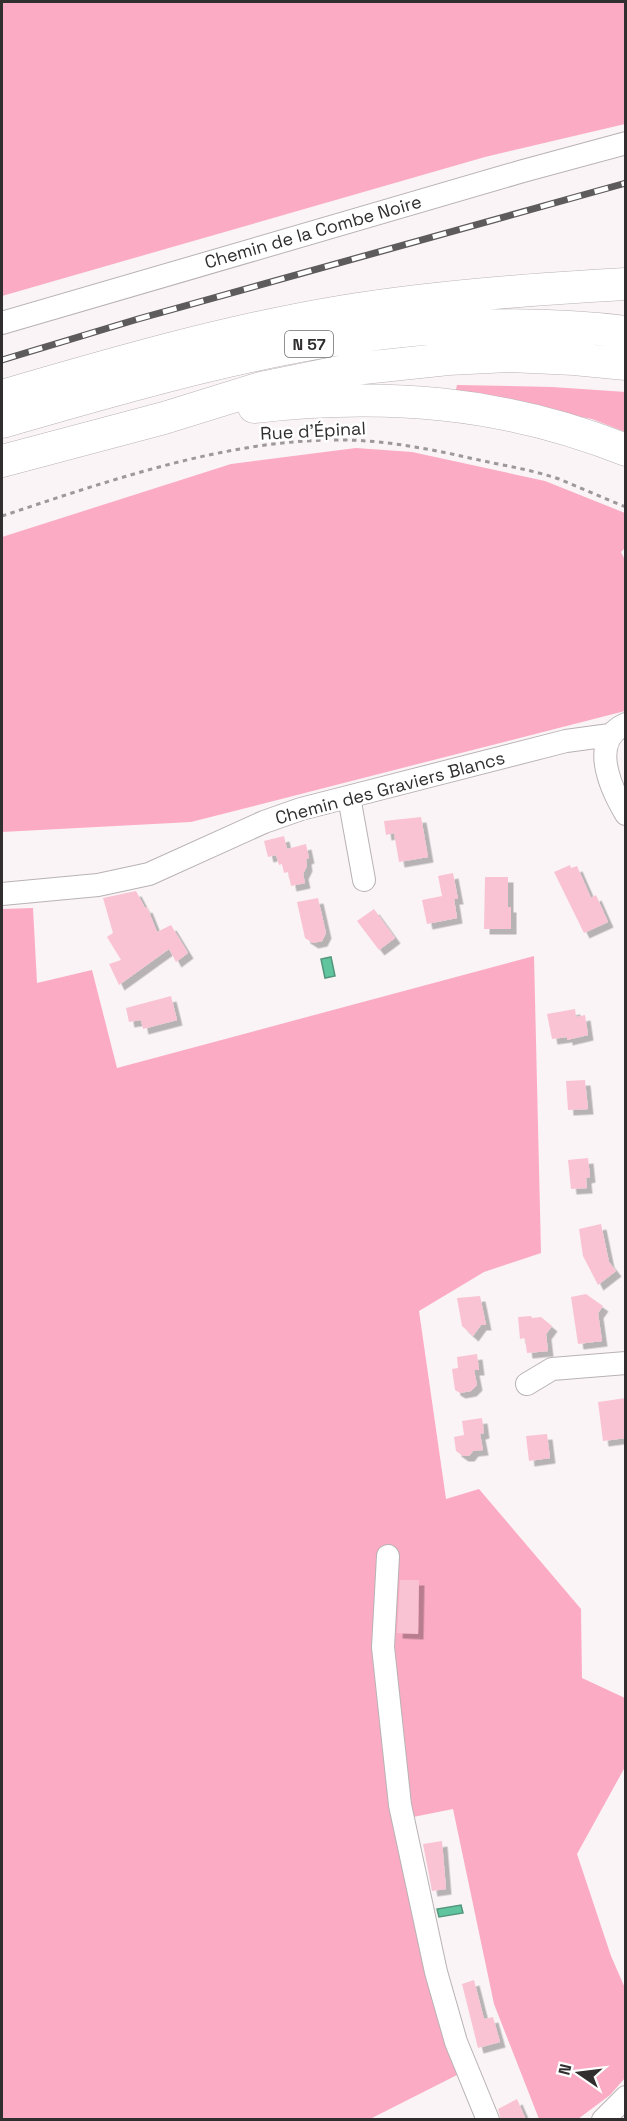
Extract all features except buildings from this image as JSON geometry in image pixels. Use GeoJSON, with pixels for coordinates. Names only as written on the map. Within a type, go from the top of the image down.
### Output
{"type":"FeatureCollection","features":[{"type":"Feature","properties":{"kind":"highway"},"geometry":{"type":"LineString","coordinates":[[2,396],[189,344],[271,325],[345,312],[496,292],[626,284]]}},
{"type":"Feature","properties":{"kind":"highway","name":"N 57"},"geometry":{"type":"LineString","coordinates":[[2,422],[164,377],[254,355],[346,337],[478,324],[542,325],[626,332]]}},
{"type":"Feature","properties":{"kind":"highway","name":"N 57"},"geometry":{"type":"LineString","coordinates":[[2,461],[164,418],[261,388],[333,372],[448,358],[510,356],[574,358],[626,364]]}},
{"type":"Feature","properties":{"kind":"highway"},"geometry":{"type":"LineString","coordinates":[[164,418],[302,402],[364,399],[418,402],[465,407],[519,417],[626,450]]}},
{"type":"Feature","properties":{"kind":"street","name":"Chemin de la Combe Noire"},"geometry":{"type":"LineString","coordinates":[[2,323],[626,143]]}},
{"type":"Feature","properties":{"kind":"street","name":"Chemin des Graviers Blancs"},"geometry":{"type":"LineString","coordinates":[[2,894],[98,885],[149,874],[264,822],[301,809],[618,729]]}},
{"type":"Feature","properties":{"kind":"street"},"geometry":{"type":"LineString","coordinates":[[618,729],[607,749],[606,769],[614,794],[626,814]]}},
{"type":"Feature","properties":{"kind":"street"},"geometry":{"type":"LineString","coordinates":[[349,797],[364,880]]}},
{"type":"Feature","properties":{"kind":"street"},"geometry":{"type":"LineString","coordinates":[[527,1384],[552,1369],[626,1363]]}},
{"type":"Feature","properties":{"kind":"street"},"geometry":{"type":"LineString","coordinates":[[388,1556],[383,1647],[400,1805],[417,1889],[450,2022],[488,2120]]}},
{"type":"Feature","properties":{"kind":"street"},"geometry":{"type":"LineString","coordinates":[[603,2120],[626,2097]]}},
{"type":"Feature","properties":{"kind":"path","name":"Rue d'Épinal"},"geometry":{"type":"LineString","coordinates":[[2,516],[93,486],[238,449],[331,440],[376,441],[414,446],[524,469],[557,479],[626,507]]}},
{"type":"Feature","properties":{"kind":"shaded area"},"geometry":{"type":"Polygon","coordinates":[[[2,2],[625,2],[625,124],[485,157],[2,296],[2,2]]]}},
{"type":"Feature","properties":{"kind":"shaded area"},"geometry":{"type":"Polygon","coordinates":[[[457,385],[552,387],[626,392],[625,432],[592,419],[455,394],[457,385]]]}},
{"type":"Feature","properties":{"kind":"shaded area"},"geometry":{"type":"Polygon","coordinates":[[[356,448],[412,452],[545,481],[625,513],[625,548],[621,552],[626,562],[625,711],[191,822],[2,832],[2,537],[231,464],[356,448]]]}},
{"type":"Feature","properties":{"kind":"shaded area"},"geometry":{"type":"Polygon","coordinates":[[[33,908],[37,983],[92,970],[117,1068],[534,956],[541,1253],[484,1272],[419,1311],[446,1499],[479,1489],[581,1609],[582,1678],[625,1698],[625,1767],[577,1854],[611,1956],[625,1988],[625,2078],[610,2095],[578,2119],[539,2119],[494,2004],[453,1809],[393,1821],[421,1952],[457,2075],[370,2119],[2,2119],[2,909],[33,908]]]}},
{"type":"Feature","properties":{"kind":"shaded area"},"geometry":{"type":"Polygon","coordinates":[[[331,957],[335,976],[325,978],[321,959],[331,957]]]}},
{"type":"Feature","properties":{"kind":"shaded area"},"geometry":{"type":"Polygon","coordinates":[[[461,1905],[463,1913],[439,1917],[437,1909],[461,1905]]]}},
{"type":"Feature","properties":{"kind":"railway"},"geometry":{"type":"LineString","coordinates":[[2,360],[138,319],[626,183]]}}]}
